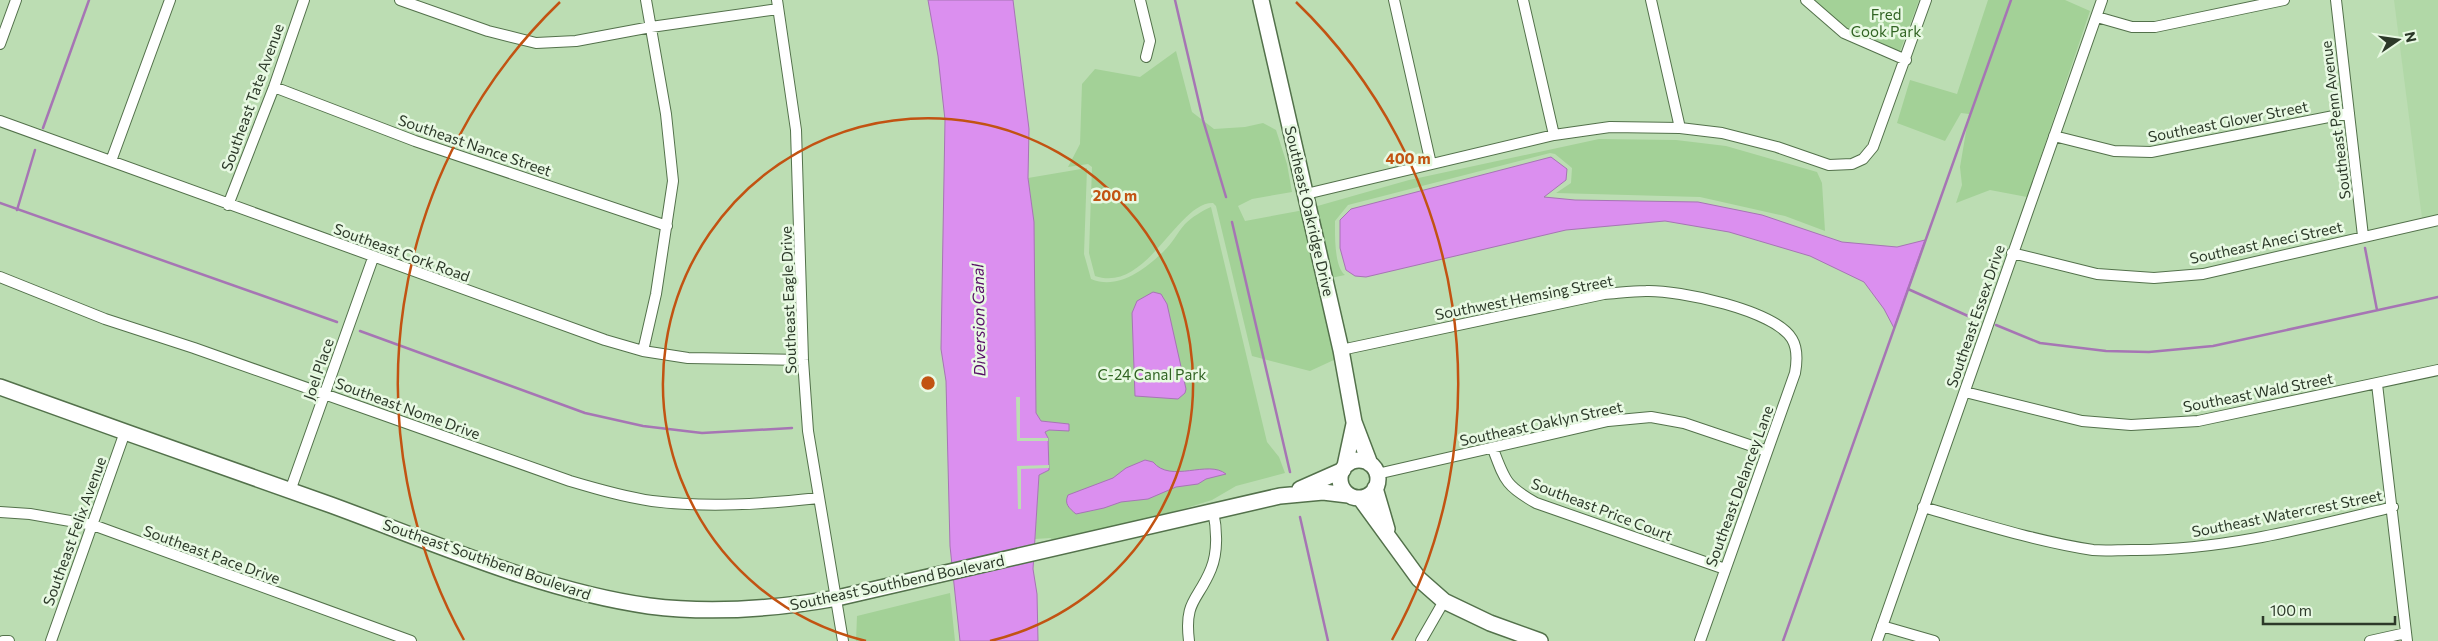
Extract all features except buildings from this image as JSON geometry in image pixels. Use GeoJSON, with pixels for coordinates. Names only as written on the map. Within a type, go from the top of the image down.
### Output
{"type":"FeatureCollection","features":[{"type":"Feature","properties":{"kind":"street"},"geometry":{"type":"LineString","coordinates":[[0,44],[16,0]]}},
{"type":"Feature","properties":{"kind":"street"},"geometry":{"type":"LineString","coordinates":[[111,161],[170,0]]}},
{"type":"Feature","properties":{"kind":"street","name":"Southeast Tate Avenue"},"geometry":{"type":"LineString","coordinates":[[228,205],[274,87],[304,0]]}},
{"type":"Feature","properties":{"kind":"street"},"geometry":{"type":"LineString","coordinates":[[400,0],[488,31],[536,43],[576,41],[778,4]]}},
{"type":"Feature","properties":{"kind":"street"},"geometry":{"type":"LineString","coordinates":[[643,351],[656,294],[672,181],[666,114],[646,0]]}},
{"type":"Feature","properties":{"kind":"street"},"geometry":{"type":"LineString","coordinates":[[1140,0],[1150,41],[1146,58]]}},
{"type":"Feature","properties":{"kind":"street","name":"Southeast Oakridge Drive"},"geometry":{"type":"LineString","coordinates":[[1261,0],[1341,350],[1354,422],[1374,475],[1390,538]]}},
{"type":"Feature","properties":{"kind":"street"},"geometry":{"type":"LineString","coordinates":[[1394,0],[1431,164]]}},
{"type":"Feature","properties":{"kind":"street"},"geometry":{"type":"LineString","coordinates":[[1523,0],[1554,135]]}},
{"type":"Feature","properties":{"kind":"street"},"geometry":{"type":"LineString","coordinates":[[1651,0],[1680,128]]}},
{"type":"Feature","properties":{"kind":"street"},"geometry":{"type":"LineString","coordinates":[[1806,0],[1844,33],[1906,60]]}},
{"type":"Feature","properties":{"kind":"street"},"geometry":{"type":"LineString","coordinates":[[1306,194],[1554,135],[1610,127],[1680,128],[1749,139],[1828,165],[1852,164],[1863,159],[1874,147],[1926,0]]}},
{"type":"Feature","properties":{"kind":"street","name":"Southeast Essex Drive"},"geometry":{"type":"LineString","coordinates":[[1877,641],[2102,0]]}},
{"type":"Feature","properties":{"kind":"street"},"geometry":{"type":"LineString","coordinates":[[2097,17],[2132,27],[2155,27],[2284,0]]}},
{"type":"Feature","properties":{"kind":"street","name":"Southeast Penn Avenue"},"geometry":{"type":"LineString","coordinates":[[2336,0],[2364,236]]}},
{"type":"Feature","properties":{"kind":"street","name":"Southeast Eagle Drive"},"geometry":{"type":"LineString","coordinates":[[778,4],[796,130],[803,360],[808,431],[844,641]]}},
{"type":"Feature","properties":{"kind":"street","name":"Southeast Nance Street"},"geometry":{"type":"LineString","coordinates":[[274,87],[415,141],[667,226]]}},
{"type":"Feature","properties":{"kind":"street","name":"Southeast Glover Street"},"geometry":{"type":"LineString","coordinates":[[2054,136],[2114,151],[2150,152],[2349,113]]}},
{"type":"Feature","properties":{"kind":"street","name":"Southeast Cork Road"},"geometry":{"type":"LineString","coordinates":[[0,122],[373,258],[605,340],[643,351],[688,358],[714,360],[803,360]]}},
{"type":"Feature","properties":{"kind":"street","name":"Southeast Aneci Street"},"geometry":{"type":"LineString","coordinates":[[2012,253],[2097,274],[2154,278],[2203,274],[2438,220]]}},
{"type":"Feature","properties":{"kind":"street","name":"Joel Place"},"geometry":{"type":"LineString","coordinates":[[290,491],[373,258]]}},
{"type":"Feature","properties":{"kind":"street","name":"Southeast Nome Drive"},"geometry":{"type":"LineString","coordinates":[[0,277],[105,319],[570,481],[610,492],[650,500],[698,504],[755,504],[819,498]]}},
{"type":"Feature","properties":{"kind":"street","name":"Southwest Hemsing Street"},"geometry":{"type":"LineString","coordinates":[[1341,350],[1604,294],[1647,291],[1681,294],[1760,316],[1782,327],[1793,340]]}},
{"type":"Feature","properties":{"kind":"street","name":"Southeast Delancey Lane"},"geometry":{"type":"LineString","coordinates":[[1700,641],[1795,373],[1797,358],[1793,340]]}},
{"type":"Feature","properties":{"kind":"street","name":"Southeast Wald Street"},"geometry":{"type":"LineString","coordinates":[[1965,392],[2082,421],[2131,425],[2198,421],[2438,370]]}},
{"type":"Feature","properties":{"kind":"street"},"geometry":{"type":"LineString","coordinates":[[2370,641],[2407,637],[2377,384]]}},
{"type":"Feature","properties":{"kind":"street","name":"Southeast Southbend Boulevard"},"geometry":{"type":"LineString","coordinates":[[0,387],[504,568],[608,599],[649,606],[694,610],[788,607],[837,598],[1284,495],[1323,492],[1354,496]]}},
{"type":"Feature","properties":{"kind":"street","name":"Southeast Oaklyn Street"},"geometry":{"type":"LineString","coordinates":[[1374,475],[1608,421],[1651,417],[1684,423],[1767,451]]}},
{"type":"Feature","properties":{"kind":"street","name":"Southeast Oakridge Drive"},"geometry":{"type":"LineString","coordinates":[[1344,468],[1354,422]]}},
{"type":"Feature","properties":{"kind":"street","name":"Southeast Felix Avenue"},"geometry":{"type":"LineString","coordinates":[[51,641],[125,432]]}},
{"type":"Feature","properties":{"kind":"street","name":"Southeast Price Court"},"geometry":{"type":"LineString","coordinates":[[1493,448],[1504,478],[1513,490],[1536,503],[1725,569]]}},
{"type":"Feature","properties":{"kind":"street"},"geometry":{"type":"LineString","coordinates":[[1354,496],[1372,493],[1374,475],[1360,460],[1344,468],[1341,486],[1354,496],[1390,538],[1418,579],[1444,601],[1490,623],[1540,641]]}},
{"type":"Feature","properties":{"kind":"street","name":"Southeast Southbend Boulevard"},"geometry":{"type":"LineString","coordinates":[[1284,495],[1344,468]]}},
{"type":"Feature","properties":{"kind":"street","name":"Southeast Watercrest Street"},"geometry":{"type":"LineString","coordinates":[[1923,507],[2026,537],[2094,550],[2145,551],[2204,548],[2305,528],[2393,507]]}},
{"type":"Feature","properties":{"kind":"street"},"geometry":{"type":"LineString","coordinates":[[1189,641],[1187,626],[1190,604],[1211,570],[1214,556],[1215,522],[1213,511]]}},
{"type":"Feature","properties":{"kind":"street","name":"Southeast Pace Drive"},"geometry":{"type":"LineString","coordinates":[[0,512],[30,514],[93,525],[410,641]]}},
{"type":"Feature","properties":{"kind":"street"},"geometry":{"type":"LineString","coordinates":[[1421,641],[1444,601]]}},
{"type":"Feature","properties":{"kind":"street"},"geometry":{"type":"LineString","coordinates":[[1882,626],[1934,641]]}},
{"type":"Feature","properties":{"kind":"street"},"geometry":{"type":"LineString","coordinates":[[3,641],[9,641]]}},
{"type":"Feature","properties":{"kind":"shaded area"},"geometry":{"type":"Polygon","coordinates":[[[2394,0],[2438,0],[2438,215],[2422,218],[2394,0]]]}},
{"type":"Feature","properties":{"kind":"green space","name":"Fred Cook Park"},"geometry":{"type":"Polygon","coordinates":[[[1810,0],[1919,0],[1899,54],[1844,28],[1810,0]]]}},
{"type":"Feature","properties":{"kind":"green space"},"geometry":{"type":"Polygon","coordinates":[[[1988,0],[2065,0],[2090,11],[2027,197],[1990,190],[1956,203],[1962,185],[1960,167],[1969,114],[1961,113],[1945,141],[1897,123],[1910,80],[1957,94],[1988,0]]]}},
{"type":"Feature","properties":{"kind":"green space"},"geometry":{"type":"Polygon","coordinates":[[[1176,51],[1192,112],[1214,129],[1245,127],[1263,123],[1276,130],[1287,164],[1292,192],[1252,199],[1238,206],[1245,221],[1304,210],[1336,359],[1310,371],[1252,356],[1216,206],[1213,203],[1200,207],[1187,217],[1146,261],[1130,272],[1114,278],[1095,276],[1089,253],[1092,167],[1088,164],[1068,167],[1080,144],[1082,84],[1095,69],[1140,77],[1176,51]]]}},
{"type":"Feature","properties":{"kind":"green space"},"geometry":{"type":"Polygon","coordinates":[[[1599,139],[1676,140],[1726,146],[1817,172],[1822,183],[1825,231],[1785,216],[1700,197],[1556,193],[1571,183],[1572,168],[1555,154],[1550,153],[1348,205],[1335,221],[1337,258],[1341,271],[1345,275],[1331,278],[1314,207],[1409,180],[1599,139]]]}},
{"type":"Feature","properties":{"kind":"green space","name":"C-24 Canal Park"},"geometry":{"type":"Polygon","coordinates":[[[1087,168],[1084,254],[1091,279],[1111,282],[1121,280],[1139,271],[1166,249],[1188,221],[1211,207],[1267,442],[1279,457],[1285,473],[1236,486],[1212,500],[1180,510],[1052,541],[1051,538],[1035,539],[1039,475],[1049,470],[1048,438],[1045,432],[1049,430],[1069,431],[1069,424],[1041,421],[1036,413],[1034,222],[1028,178],[1087,168]]]}},
{"type":"Feature","properties":{"kind":"green space"},"geometry":{"type":"Polygon","coordinates":[[[950,593],[955,641],[856,641],[857,616],[950,593]]]}},
{"type":"Feature","properties":{"kind":"water","name":"Diversion Canal"},"geometry":{"type":"Polygon","coordinates":[[[928,0],[1013,0],[1029,129],[1028,178],[1034,222],[1036,413],[1041,421],[1069,424],[1069,431],[1049,430],[1045,432],[1048,438],[1049,470],[1039,475],[1033,569],[1037,594],[1038,641],[960,641],[950,546],[946,381],[941,349],[945,120],[938,56],[928,0]]]}},
{"type":"Feature","properties":{"kind":"water"},"geometry":{"type":"Polygon","coordinates":[[[1551,157],[1567,169],[1566,180],[1544,197],[1575,200],[1698,202],[1762,215],[1842,242],[1897,247],[1925,240],[1894,328],[1884,309],[1864,282],[1810,256],[1729,232],[1665,221],[1566,230],[1366,277],[1355,276],[1346,270],[1340,248],[1340,220],[1351,209],[1551,157]]]}},
{"type":"Feature","properties":{"kind":"water"},"geometry":{"type":"Polygon","coordinates":[[[1153,292],[1161,294],[1167,304],[1186,389],[1185,393],[1178,399],[1135,396],[1132,313],[1137,301],[1153,292]]]}},
{"type":"Feature","properties":{"kind":"water"},"geometry":{"type":"Polygon","coordinates":[[[1145,460],[1153,462],[1169,471],[1210,469],[1226,474],[1206,479],[1198,484],[1176,487],[1148,499],[1121,502],[1076,514],[1068,506],[1068,495],[1113,478],[1126,468],[1145,460]]]}},
{"type":"Feature","properties":{"kind":"pier"},"geometry":{"type":"Polygon","coordinates":[[[1016,397],[1020,397],[1020,438],[1048,438],[1048,441],[1017,441],[1016,397]]]}},
{"type":"Feature","properties":{"kind":"pier"},"geometry":{"type":"Polygon","coordinates":[[[1049,465],[1049,468],[1021,469],[1021,509],[1018,509],[1017,466],[1049,465]]]}},
{"type":"Feature","properties":{"kind":"waterway"},"geometry":{"type":"LineString","coordinates":[[43,128],[89,0]]}},
{"type":"Feature","properties":{"kind":"waterway"},"geometry":{"type":"LineString","coordinates":[[1175,0],[1203,120],[1226,197]]}},
{"type":"Feature","properties":{"kind":"waterway"},"geometry":{"type":"LineString","coordinates":[[1783,641],[2011,0]]}},
{"type":"Feature","properties":{"kind":"waterway"},"geometry":{"type":"LineString","coordinates":[[17,210],[35,150]]}},
{"type":"Feature","properties":{"kind":"waterway"},"geometry":{"type":"LineString","coordinates":[[0,203],[337,322]]}},
{"type":"Feature","properties":{"kind":"waterway"},"geometry":{"type":"LineString","coordinates":[[1232,222],[1290,472]]}},
{"type":"Feature","properties":{"kind":"waterway"},"geometry":{"type":"LineString","coordinates":[[2365,248],[2377,310]]}},
{"type":"Feature","properties":{"kind":"waterway"},"geometry":{"type":"LineString","coordinates":[[1908,289],[1968,316]]}},
{"type":"Feature","properties":{"kind":"waterway"},"geometry":{"type":"LineString","coordinates":[[1996,325],[2040,343],[2106,351],[2149,352],[2213,346],[2438,297]]}},
{"type":"Feature","properties":{"kind":"waterway"},"geometry":{"type":"LineString","coordinates":[[360,331],[585,413],[643,426],[702,433],[792,428]]}},
{"type":"Feature","properties":{"kind":"waterway"},"geometry":{"type":"LineString","coordinates":[[1300,517],[1328,641]]}}]}
